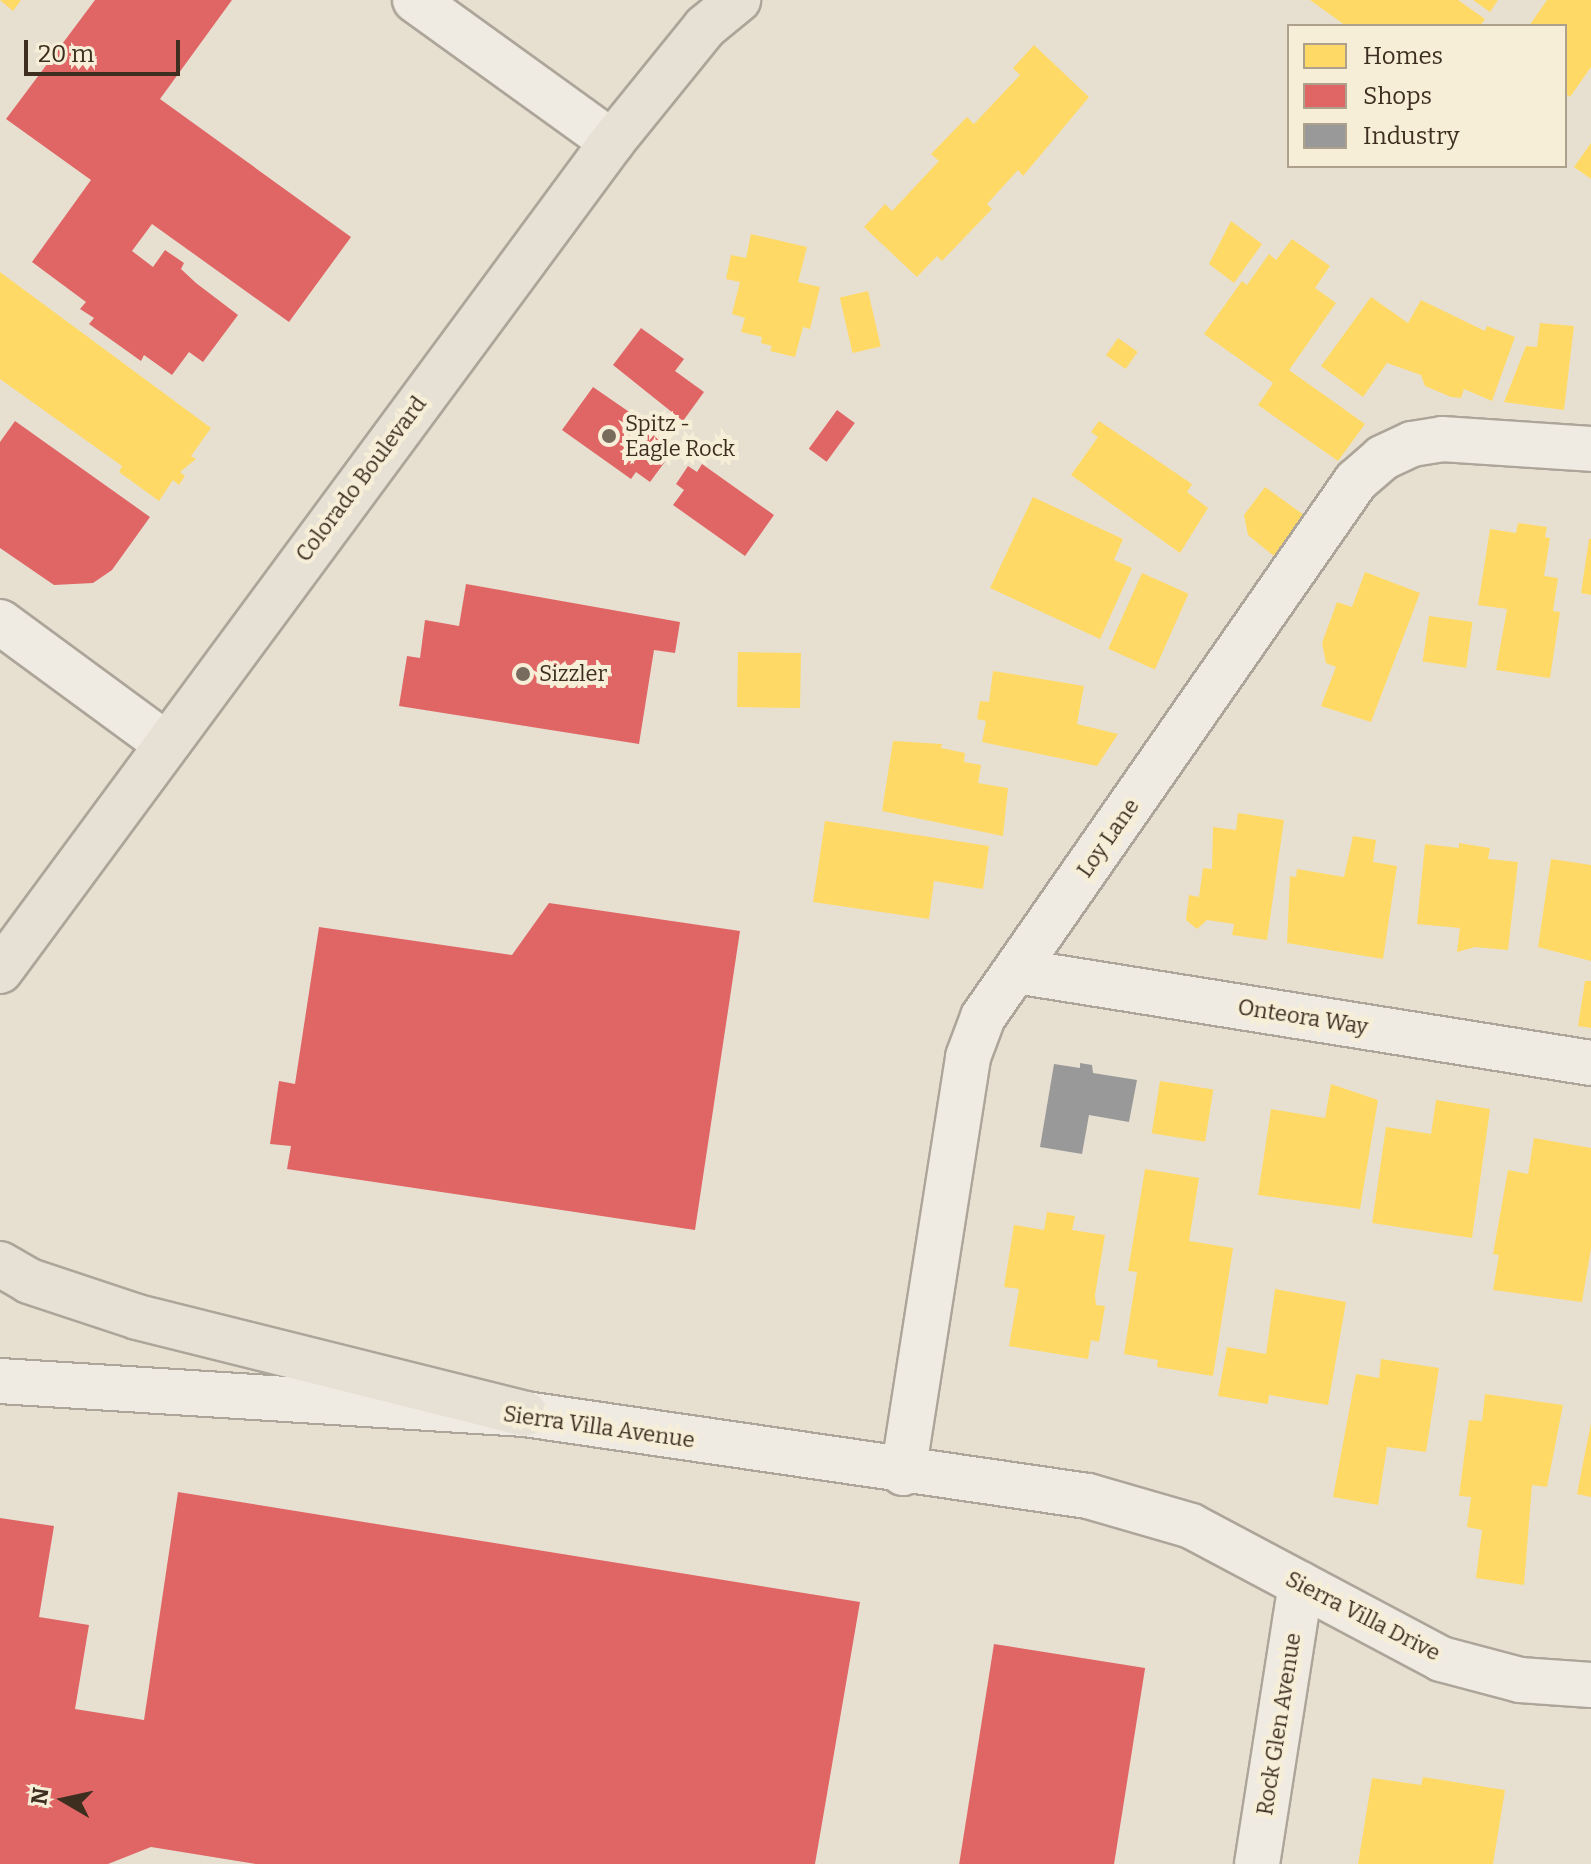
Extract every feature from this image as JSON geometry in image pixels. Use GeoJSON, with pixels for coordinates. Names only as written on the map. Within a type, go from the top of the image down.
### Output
{"type":"FeatureCollection","features":[{"type":"Feature","properties":{"kind":"main road","name":"Colorado Boulevard"},"geometry":{"type":"LineString","coordinates":[[0,971],[165,743],[612,142],[705,27],[738,0]]}},
{"type":"Feature","properties":{"kind":"main road"},"geometry":{"type":"LineString","coordinates":[[0,1264],[29,1281],[137,1317],[525,1414]]}},
{"type":"Feature","properties":{"kind":"street"},"geometry":{"type":"LineString","coordinates":[[415,0],[612,142]]}},
{"type":"Feature","properties":{"kind":"street","name":"Loy Lane"},"geometry":{"type":"LineString","coordinates":[[903,1473],[968,1057],[983,1017],[1356,481],[1382,458],[1412,444],[1442,439],[1591,449]]}},
{"type":"Feature","properties":{"kind":"street"},"geometry":{"type":"LineString","coordinates":[[0,622],[165,743]]}},
{"type":"Feature","properties":{"kind":"street","name":"Onteora Way"},"geometry":{"type":"LineString","coordinates":[[1016,971],[1591,1063]]}},
{"type":"Feature","properties":{"kind":"street","name":"Sierra Villa Avenue"},"geometry":{"type":"LineString","coordinates":[[0,1381],[525,1414],[903,1473],[1088,1496],[1191,1526]]}},
{"type":"Feature","properties":{"kind":"street","name":"Sierra Villa Drive"},"geometry":{"type":"LineString","coordinates":[[1191,1526],[1441,1659],[1520,1680],[1591,1685]]}},
{"type":"Feature","properties":{"kind":"street","name":"Rock Glen Avenue"},"geometry":{"type":"LineString","coordinates":[[1257,1864],[1301,1584]]}},
{"type":"Feature","properties":{"kind":"building: Homes"},"geometry":{"type":"Polygon","coordinates":[[[0,0],[21,0],[13,11],[0,0]]]}},
{"type":"Feature","properties":{"kind":"building: Homes"},"geometry":{"type":"Polygon","coordinates":[[[1310,0],[1458,0],[1485,19],[1481,24],[1343,24],[1310,0]]]}},
{"type":"Feature","properties":{"kind":"building: Homes"},"geometry":{"type":"Polygon","coordinates":[[[1473,0],[1498,0],[1490,12],[1473,0]]]}},
{"type":"Feature","properties":{"kind":"building: Homes"},"geometry":{"type":"Polygon","coordinates":[[[1547,0],[1591,0],[1591,67],[1570,97],[1567,95],[1567,24],[1530,24],[1547,0]]]}},
{"type":"Feature","properties":{"kind":"building: Homes"},"geometry":{"type":"Polygon","coordinates":[[[1034,45],[1089,97],[1023,176],[1018,170],[987,204],[992,209],[942,261],[937,256],[917,277],[864,227],[885,204],[892,211],[939,161],[931,154],[967,117],[974,124],[1020,75],[1013,68],[1034,45]]]}},
{"type":"Feature","properties":{"kind":"building: Homes"},"geometry":{"type":"Polygon","coordinates":[[[1591,143],[1591,179],[1574,167],[1591,143]]]}},
{"type":"Feature","properties":{"kind":"building: Homes"},"geometry":{"type":"Polygon","coordinates":[[[1231,221],[1262,244],[1234,283],[1209,264],[1231,221]]]}},
{"type":"Feature","properties":{"kind":"building: Homes"},"geometry":{"type":"Polygon","coordinates":[[[751,234],[807,247],[798,282],[820,287],[810,329],[803,327],[795,357],[770,351],[772,346],[761,343],[762,337],[741,332],[745,318],[732,314],[740,282],[726,279],[731,255],[746,258],[751,234]]]}},
{"type":"Feature","properties":{"kind":"building: Homes"},"geometry":{"type":"Polygon","coordinates":[[[1292,239],[1330,266],[1315,288],[1336,303],[1289,370],[1365,424],[1338,461],[1258,405],[1273,383],[1204,334],[1242,281],[1247,285],[1269,254],[1276,260],[1292,239]]]}},
{"type":"Feature","properties":{"kind":"building: Homes"},"geometry":{"type":"Polygon","coordinates":[[[0,272],[211,428],[191,456],[196,459],[180,472],[185,476],[179,485],[173,480],[159,501],[119,472],[122,466],[0,379],[0,272]]]}},
{"type":"Feature","properties":{"kind":"building: Homes"},"geometry":{"type":"Polygon","coordinates":[[[868,291],[881,347],[853,353],[840,298],[868,291]]]}},
{"type":"Feature","properties":{"kind":"building: Homes"},"geometry":{"type":"Polygon","coordinates":[[[1371,297],[1408,323],[1421,300],[1485,331],[1487,326],[1515,337],[1492,401],[1464,389],[1461,398],[1451,397],[1425,386],[1421,375],[1387,363],[1363,397],[1321,366],[1371,297]]]}},
{"type":"Feature","properties":{"kind":"building: Homes"},"geometry":{"type":"Polygon","coordinates":[[[1540,323],[1574,326],[1564,410],[1504,402],[1526,346],[1537,347],[1540,323]]]}},
{"type":"Feature","properties":{"kind":"building: Homes"},"geometry":{"type":"Polygon","coordinates":[[[1118,338],[1138,352],[1126,369],[1106,355],[1118,338]]]}},
{"type":"Feature","properties":{"kind":"building: Homes"},"geometry":{"type":"Polygon","coordinates":[[[1099,421],[1192,484],[1187,492],[1208,508],[1180,553],[1071,475],[1098,437],[1091,432],[1099,421]]]}},
{"type":"Feature","properties":{"kind":"building: Homes"},"geometry":{"type":"Polygon","coordinates":[[[1265,487],[1304,515],[1274,556],[1248,535],[1244,515],[1265,487]]]}},
{"type":"Feature","properties":{"kind":"building: Homes"},"geometry":{"type":"Polygon","coordinates":[[[1033,497],[1123,539],[1114,560],[1132,568],[1100,639],[990,588],[1033,497]]]}},
{"type":"Feature","properties":{"kind":"building: Homes"},"geometry":{"type":"Polygon","coordinates":[[[1518,523],[1547,527],[1545,537],[1550,538],[1544,576],[1558,578],[1553,611],[1560,612],[1550,678],[1496,670],[1507,609],[1478,605],[1490,529],[1516,533],[1518,523]]]}},
{"type":"Feature","properties":{"kind":"building: Homes"},"geometry":{"type":"Polygon","coordinates":[[[1591,539],[1591,595],[1581,593],[1591,539]]]}},
{"type":"Feature","properties":{"kind":"building: Homes"},"geometry":{"type":"Polygon","coordinates":[[[1365,572],[1420,593],[1371,722],[1321,706],[1336,667],[1326,663],[1322,643],[1337,602],[1352,607],[1365,572]]]}},
{"type":"Feature","properties":{"kind":"building: Homes"},"geometry":{"type":"Polygon","coordinates":[[[1142,573],[1189,594],[1155,670],[1108,649],[1142,573]]]}},
{"type":"Feature","properties":{"kind":"building: Homes"},"geometry":{"type":"Polygon","coordinates":[[[1429,616],[1473,622],[1466,668],[1423,662],[1429,616]]]}},
{"type":"Feature","properties":{"kind":"building: Homes"},"geometry":{"type":"Polygon","coordinates":[[[738,652],[801,653],[800,708],[737,707],[738,652]]]}},
{"type":"Feature","properties":{"kind":"building: Homes"},"geometry":{"type":"Polygon","coordinates":[[[993,671],[1084,686],[1077,724],[1118,734],[1097,766],[982,742],[986,721],[977,719],[980,701],[989,702],[993,671]]]}},
{"type":"Feature","properties":{"kind":"building: Homes"},"geometry":{"type":"Polygon","coordinates":[[[893,741],[942,744],[941,748],[965,753],[964,762],[981,765],[978,783],[1008,788],[1003,836],[882,811],[893,741]]]}},
{"type":"Feature","properties":{"kind":"building: Homes"},"geometry":{"type":"Polygon","coordinates":[[[1238,813],[1284,820],[1267,940],[1232,935],[1234,924],[1207,920],[1197,929],[1186,920],[1189,895],[1199,897],[1203,868],[1212,869],[1213,827],[1236,830],[1238,813]]]}},
{"type":"Feature","properties":{"kind":"building: Homes"},"geometry":{"type":"Polygon","coordinates":[[[825,821],[989,846],[983,889],[934,881],[929,919],[813,902],[825,821]]]}},
{"type":"Feature","properties":{"kind":"building: Homes"},"geometry":{"type":"Polygon","coordinates":[[[1353,836],[1376,840],[1373,862],[1397,866],[1383,959],[1287,943],[1290,876],[1296,877],[1297,869],[1344,877],[1353,836]]]}},
{"type":"Feature","properties":{"kind":"building: Homes"},"geometry":{"type":"Polygon","coordinates":[[[1459,843],[1490,848],[1488,859],[1518,862],[1508,950],[1475,947],[1457,952],[1460,928],[1417,924],[1425,844],[1459,848],[1459,843]]]}},
{"type":"Feature","properties":{"kind":"building: Homes"},"geometry":{"type":"Polygon","coordinates":[[[1551,859],[1591,865],[1591,961],[1538,947],[1551,859]]]}},
{"type":"Feature","properties":{"kind":"building: Homes"},"geometry":{"type":"Polygon","coordinates":[[[1585,981],[1591,981],[1591,1028],[1578,1026],[1585,981]]]}},
{"type":"Feature","properties":{"kind":"building: Homes"},"geometry":{"type":"Polygon","coordinates":[[[1160,1081],[1213,1089],[1205,1142],[1152,1133],[1160,1081]]]}},
{"type":"Feature","properties":{"kind":"building: Homes"},"geometry":{"type":"Polygon","coordinates":[[[1331,1084],[1378,1100],[1360,1209],[1258,1195],[1271,1109],[1325,1118],[1331,1084]]]}},
{"type":"Feature","properties":{"kind":"building: Homes"},"geometry":{"type":"Polygon","coordinates":[[[1436,1100],[1490,1109],[1472,1238],[1372,1223],[1386,1127],[1431,1134],[1436,1100]]]}},
{"type":"Feature","properties":{"kind":"building: Homes"},"geometry":{"type":"Polygon","coordinates":[[[1534,1138],[1591,1148],[1591,1248],[1582,1302],[1493,1290],[1499,1255],[1493,1254],[1508,1170],[1528,1174],[1534,1138]]]}},
{"type":"Feature","properties":{"kind":"building: Homes"},"geometry":{"type":"Polygon","coordinates":[[[1145,1169],[1199,1178],[1189,1241],[1233,1248],[1213,1376],[1157,1367],[1158,1360],[1124,1354],[1137,1272],[1128,1271],[1145,1169]]]}},
{"type":"Feature","properties":{"kind":"building: Homes"},"geometry":{"type":"Polygon","coordinates":[[[1047,1212],[1075,1216],[1072,1230],[1105,1235],[1095,1295],[1096,1305],[1105,1306],[1099,1342],[1091,1340],[1088,1359],[1009,1346],[1019,1289],[1004,1287],[1014,1225],[1044,1230],[1047,1212]]]}},
{"type":"Feature","properties":{"kind":"building: Homes"},"geometry":{"type":"Polygon","coordinates":[[[1275,1289],[1346,1302],[1328,1405],[1269,1395],[1268,1404],[1218,1396],[1227,1347],[1266,1354],[1275,1289]]]}},
{"type":"Feature","properties":{"kind":"building: Homes"},"geometry":{"type":"Polygon","coordinates":[[[1381,1359],[1439,1368],[1426,1452],[1387,1447],[1378,1505],[1333,1497],[1356,1374],[1379,1378],[1381,1359]]]}},
{"type":"Feature","properties":{"kind":"building: Homes"},"geometry":{"type":"Polygon","coordinates":[[[1485,1394],[1563,1405],[1547,1487],[1532,1485],[1524,1585],[1476,1578],[1482,1530],[1467,1527],[1471,1497],[1459,1496],[1469,1420],[1482,1421],[1485,1394]]]}},
{"type":"Feature","properties":{"kind":"building: Homes"},"geometry":{"type":"Polygon","coordinates":[[[1591,1423],[1591,1497],[1577,1494],[1591,1423]]]}},
{"type":"Feature","properties":{"kind":"building: Homes"},"geometry":{"type":"Polygon","coordinates":[[[1423,1777],[1505,1790],[1493,1864],[1358,1864],[1372,1778],[1421,1785],[1423,1777]]]}},
{"type":"Feature","properties":{"kind":"building: Shops"},"geometry":{"type":"Polygon","coordinates":[[[95,0],[232,0],[160,99],[351,237],[289,322],[152,224],[132,251],[153,267],[165,250],[184,263],[181,269],[196,283],[238,315],[203,362],[189,352],[172,375],[144,355],[141,361],[89,324],[94,318],[80,309],[86,302],[32,262],[91,180],[6,119],[95,0]]]}},
{"type":"Feature","properties":{"kind":"building: Shops"},"geometry":{"type":"Polygon","coordinates":[[[641,328],[684,359],[675,371],[704,392],[683,421],[613,365],[641,328]]]}},
{"type":"Feature","properties":{"kind":"building: Shops"},"geometry":{"type":"Polygon","coordinates":[[[593,387],[667,438],[657,452],[667,459],[650,482],[636,472],[631,479],[562,430],[593,387]]]}},
{"type":"Feature","properties":{"kind":"building: Shops"},"geometry":{"type":"Polygon","coordinates":[[[837,410],[855,423],[827,462],[809,449],[837,410]]]}},
{"type":"Feature","properties":{"kind":"building: Shops"},"geometry":{"type":"Polygon","coordinates":[[[15,421],[150,517],[112,570],[93,583],[54,585],[0,548],[0,442],[15,421]]]}},
{"type":"Feature","properties":{"kind":"building: Shops"},"geometry":{"type":"Polygon","coordinates":[[[702,464],[774,515],[745,556],[673,505],[684,490],[676,484],[688,466],[697,472],[702,464]]]}},
{"type":"Feature","properties":{"kind":"building: Shops"},"geometry":{"type":"Polygon","coordinates":[[[466,584],[680,622],[675,653],[654,650],[639,744],[399,706],[407,656],[420,658],[425,620],[459,626],[466,584]]]}},
{"type":"Feature","properties":{"kind":"building: Shops"},"geometry":{"type":"Polygon","coordinates":[[[549,903],[740,931],[695,1230],[287,1169],[291,1146],[270,1144],[279,1081],[295,1084],[319,927],[512,955],[549,903]]]}},
{"type":"Feature","properties":{"kind":"building: Shops"},"geometry":{"type":"Polygon","coordinates":[[[178,1492],[860,1602],[815,1864],[256,1864],[151,1847],[108,1864],[0,1864],[0,1518],[54,1526],[39,1617],[89,1625],[75,1709],[144,1720],[178,1492]]]}},
{"type":"Feature","properties":{"kind":"building: Shops"},"geometry":{"type":"Polygon","coordinates":[[[994,1644],[1145,1668],[1114,1864],[959,1864],[994,1644]]]}},
{"type":"Feature","properties":{"kind":"building: Industry"},"geometry":{"type":"Polygon","coordinates":[[[1080,1063],[1092,1065],[1093,1073],[1137,1080],[1129,1122],[1089,1115],[1082,1154],[1040,1147],[1054,1064],[1080,1068],[1080,1063]]]}},
{"type":"Feature","properties":{"kind":"place","name":"Spitz - Eagle Rock"},"geometry":{"type":"Point","coordinates":[609,436]}},
{"type":"Feature","properties":{"kind":"place","name":"Sizzler"},"geometry":{"type":"Point","coordinates":[523,674]}}]}
